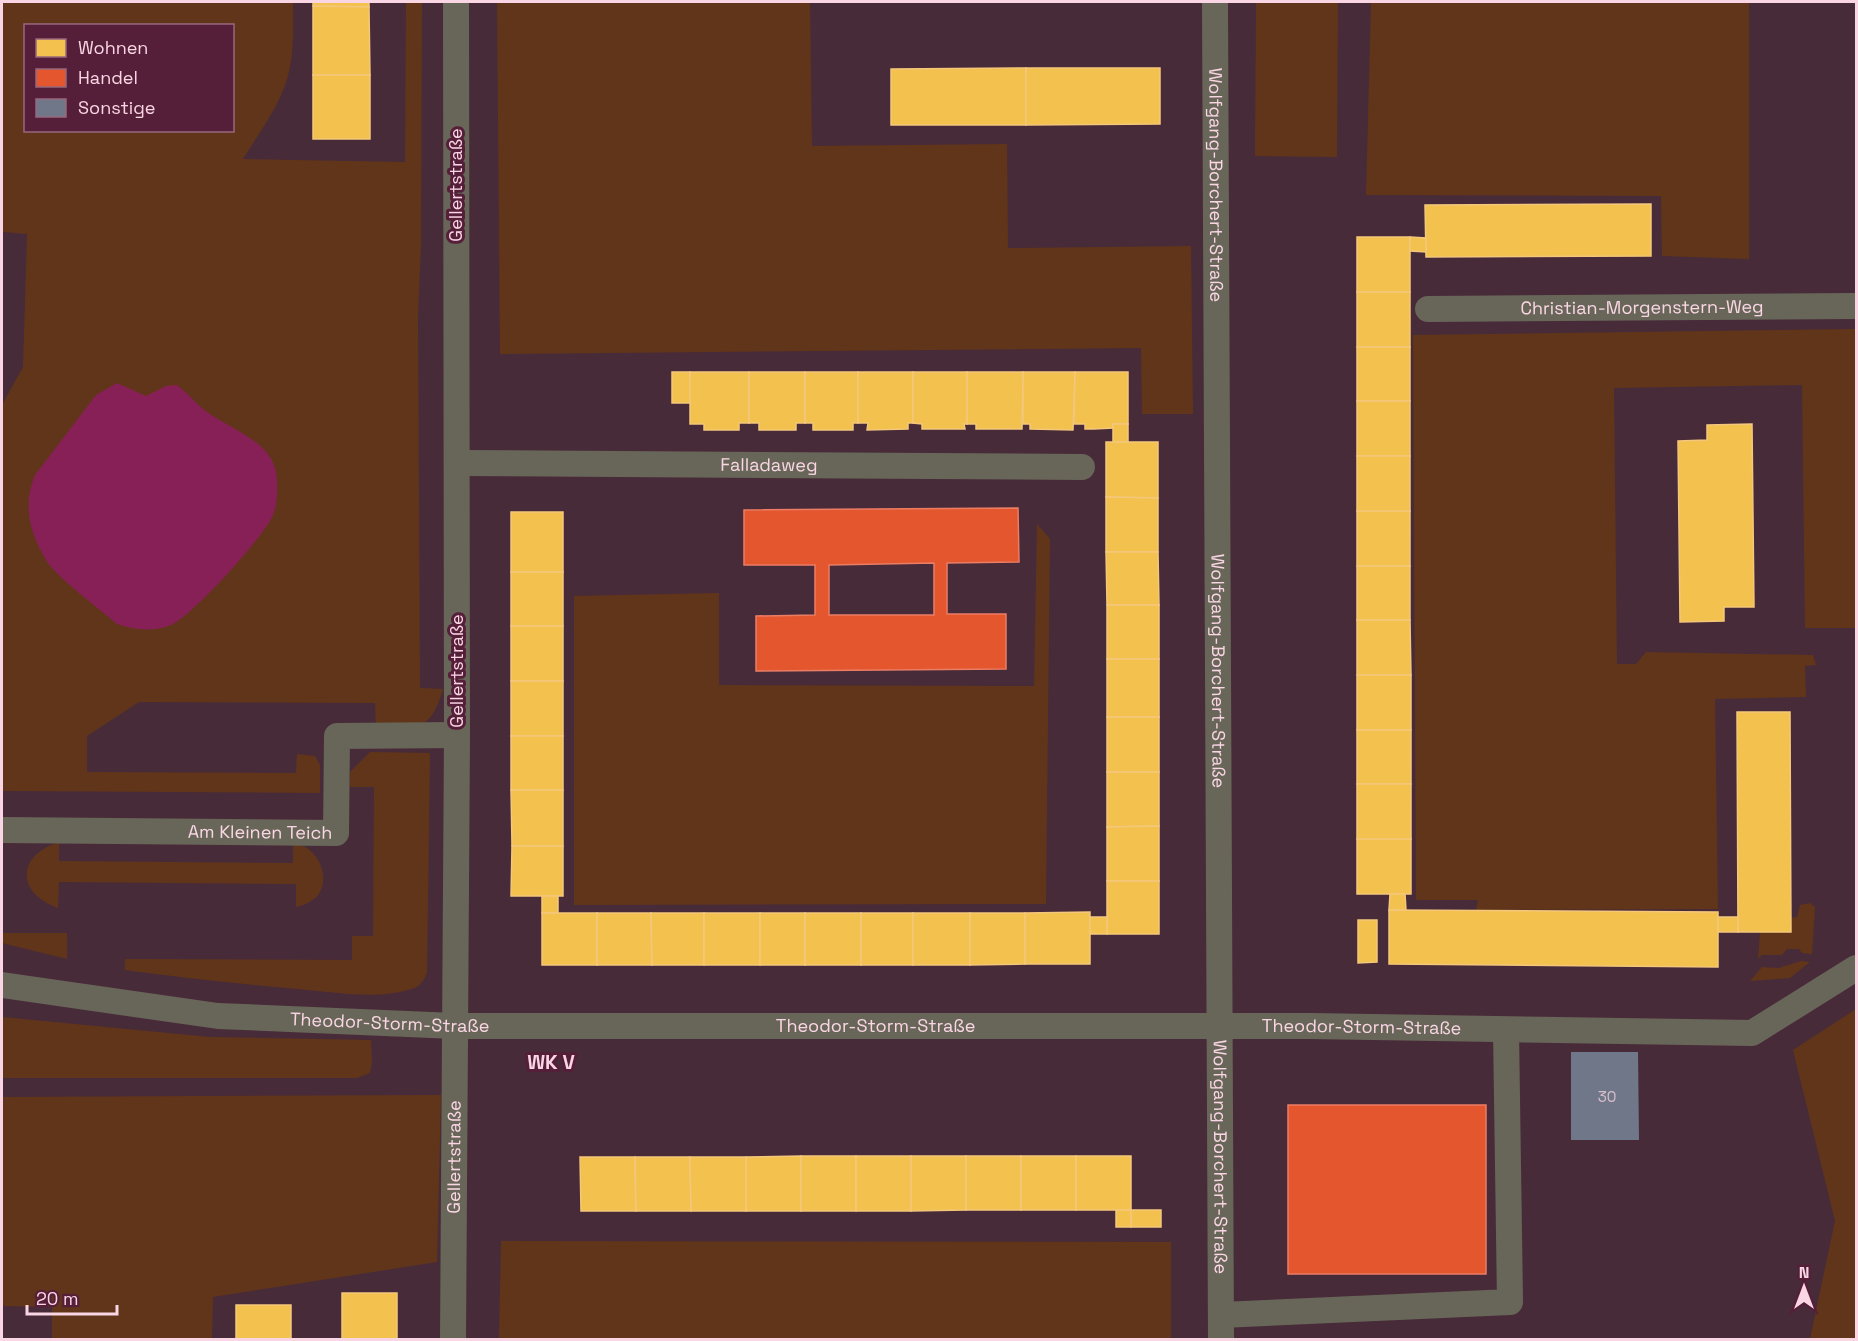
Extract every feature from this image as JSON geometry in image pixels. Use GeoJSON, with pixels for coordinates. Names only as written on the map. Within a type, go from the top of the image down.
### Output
{"type":"FeatureCollection","features":[{"type":"Feature","properties":{"kind":"street","name":"Gellertstraße"},"geometry":{"type":"LineString","coordinates":[[453,1340],[457,735],[456,2]]}},
{"type":"Feature","properties":{"kind":"street","name":"Wolfgang-Borchert-Straße"},"geometry":{"type":"LineString","coordinates":[[1215,2],[1221,1327]]}},
{"type":"Feature","properties":{"kind":"street","name":"Christian-Morgenstern-Weg"},"geometry":{"type":"LineString","coordinates":[[1428,309],[1857,306]]}},
{"type":"Feature","properties":{"kind":"street","name":"Falladaweg"},"geometry":{"type":"LineString","coordinates":[[457,463],[1082,467]]}},
{"type":"Feature","properties":{"kind":"street","name":"Am Kleinen Teich"},"geometry":{"type":"LineString","coordinates":[[2,830],[336,833],[337,736],[457,735]]}},
{"type":"Feature","properties":{"kind":"street","name":"Theodor-Storm-Straße"},"geometry":{"type":"LineString","coordinates":[[2,985],[218,1016],[455,1026],[1219,1026],[1752,1033],[1857,968]]}},
{"type":"Feature","properties":{"kind":"street"},"geometry":{"type":"LineString","coordinates":[[1221,1327],[1510,1302],[1506,1030]]}},
{"type":"Feature","properties":{"kind":"shaded area"},"geometry":{"type":"Polygon","coordinates":[[[2,2],[293,2],[292,51],[287,80],[271,115],[243,159],[405,162],[406,2],[422,2],[421,244],[418,317],[420,688],[443,689],[438,704],[427,721],[420,725],[376,726],[375,703],[139,702],[87,736],[87,772],[296,773],[297,754],[315,756],[320,765],[320,793],[2,791],[2,405],[23,367],[27,234],[2,232],[2,2]]]}},
{"type":"Feature","properties":{"kind":"shaded area"},"geometry":{"type":"Polygon","coordinates":[[[497,2],[810,2],[812,146],[1007,144],[1008,248],[1191,246],[1193,414],[1142,414],[1141,348],[500,354],[497,2]]]}},
{"type":"Feature","properties":{"kind":"shaded area"},"geometry":{"type":"Polygon","coordinates":[[[1256,2],[1338,2],[1337,157],[1255,156],[1256,2]]]}},
{"type":"Feature","properties":{"kind":"shaded area"},"geometry":{"type":"Polygon","coordinates":[[[1371,2],[1749,2],[1749,259],[1662,256],[1661,196],[1366,195],[1371,2]]]}},
{"type":"Feature","properties":{"kind":"shaded area"},"geometry":{"type":"Polygon","coordinates":[[[1856,329],[1856,628],[1805,628],[1802,385],[1614,388],[1617,664],[1636,664],[1646,652],[1813,655],[1816,665],[1805,666],[1806,697],[1715,699],[1718,909],[1476,910],[1478,900],[1416,900],[1413,335],[1856,329]]]}},
{"type":"Feature","properties":{"kind":"shaded area"},"geometry":{"type":"Polygon","coordinates":[[[117,383],[146,396],[166,386],[177,385],[207,412],[262,448],[274,465],[277,476],[275,510],[267,526],[226,575],[195,607],[171,625],[158,629],[137,629],[117,624],[70,585],[48,563],[37,542],[30,520],[29,498],[35,475],[96,395],[117,383]]]}},
{"type":"Feature","properties":{"kind":"shaded area"},"geometry":{"type":"Polygon","coordinates":[[[1037,524],[1050,539],[1046,904],[574,905],[574,596],[719,593],[719,685],[1034,686],[1037,524]]]}},
{"type":"Feature","properties":{"kind":"shaded area"},"geometry":{"type":"Polygon","coordinates":[[[370,752],[430,753],[427,973],[420,984],[415,988],[396,993],[358,994],[239,984],[125,970],[125,959],[352,960],[352,936],[373,936],[374,787],[350,787],[350,772],[370,752]]]}},
{"type":"Feature","properties":{"kind":"shaded area"},"geometry":{"type":"Polygon","coordinates":[[[59,842],[59,861],[293,863],[293,844],[301,845],[309,849],[319,862],[323,879],[322,887],[316,897],[296,907],[296,884],[59,882],[58,908],[34,893],[27,875],[29,865],[35,856],[45,848],[59,842]]]}},
{"type":"Feature","properties":{"kind":"shaded area"},"geometry":{"type":"Polygon","coordinates":[[[1810,903],[1815,907],[1812,954],[1802,953],[1799,949],[1787,949],[1782,955],[1762,955],[1758,959],[1760,932],[1791,931],[1791,918],[1797,917],[1800,905],[1810,903]]]}},
{"type":"Feature","properties":{"kind":"shaded area"},"geometry":{"type":"Polygon","coordinates":[[[2,933],[67,933],[67,959],[2,943],[2,933]]]}},
{"type":"Feature","properties":{"kind":"shaded area"},"geometry":{"type":"Polygon","coordinates":[[[1801,961],[1810,962],[1790,978],[1750,981],[1762,967],[1779,968],[1801,961]]]}},
{"type":"Feature","properties":{"kind":"shaded area"},"geometry":{"type":"Polygon","coordinates":[[[1856,1009],[1856,1339],[1810,1339],[1835,1221],[1793,1050],[1856,1009]]]}},
{"type":"Feature","properties":{"kind":"shaded area"},"geometry":{"type":"Polygon","coordinates":[[[2,1017],[210,1037],[371,1040],[372,1062],[370,1073],[357,1078],[2,1078],[2,1017]]]}},
{"type":"Feature","properties":{"kind":"shaded area"},"geometry":{"type":"Polygon","coordinates":[[[441,1095],[437,1262],[213,1297],[212,1339],[52,1339],[52,1307],[4,1306],[2,1302],[2,1097],[441,1095]]]}},
{"type":"Feature","properties":{"kind":"shaded area"},"geometry":{"type":"Polygon","coordinates":[[[501,1241],[1171,1242],[1171,1339],[499,1339],[501,1241]]]}},
{"type":"Feature","properties":{"kind":"building: Wohnen"},"geometry":{"type":"Polygon","coordinates":[[[313,2],[369,2],[369,7],[313,6],[313,2]]]}},
{"type":"Feature","properties":{"kind":"building: Wohnen"},"geometry":{"type":"Polygon","coordinates":[[[313,6],[369,7],[370,75],[313,75],[313,6]]]}},
{"type":"Feature","properties":{"kind":"building: Wohnen"},"geometry":{"type":"Polygon","coordinates":[[[1026,68],[1026,125],[891,125],[891,69],[1026,68]]]}},
{"type":"Feature","properties":{"kind":"building: Wohnen"},"geometry":{"type":"Polygon","coordinates":[[[1026,68],[1160,68],[1160,124],[1026,125],[1026,68]]]}},
{"type":"Feature","properties":{"kind":"building: Wohnen"},"geometry":{"type":"Polygon","coordinates":[[[313,75],[370,75],[370,139],[313,139],[313,75]]]}},
{"type":"Feature","properties":{"kind":"building: Wohnen"},"geometry":{"type":"Polygon","coordinates":[[[1651,204],[1651,256],[1426,257],[1425,205],[1651,204]]]}},
{"type":"Feature","properties":{"kind":"building: Wohnen"},"geometry":{"type":"Polygon","coordinates":[[[1357,237],[1410,237],[1410,292],[1357,292],[1357,237]]]}},
{"type":"Feature","properties":{"kind":"building: Wohnen"},"geometry":{"type":"Polygon","coordinates":[[[1410,237],[1426,238],[1426,252],[1410,251],[1410,237]]]}},
{"type":"Feature","properties":{"kind":"building: Wohnen"},"geometry":{"type":"Polygon","coordinates":[[[1357,292],[1410,292],[1410,347],[1357,347],[1357,292]]]}},
{"type":"Feature","properties":{"kind":"building: Wohnen"},"geometry":{"type":"Polygon","coordinates":[[[1357,347],[1410,347],[1410,401],[1357,401],[1357,347]]]}},
{"type":"Feature","properties":{"kind":"building: Wohnen"},"geometry":{"type":"Polygon","coordinates":[[[672,372],[690,372],[690,403],[672,403],[672,372]]]}},
{"type":"Feature","properties":{"kind":"building: Wohnen"},"geometry":{"type":"Polygon","coordinates":[[[690,372],[749,372],[749,423],[739,423],[739,430],[704,430],[704,424],[690,424],[690,372]]]}},
{"type":"Feature","properties":{"kind":"building: Wohnen"},"geometry":{"type":"Polygon","coordinates":[[[749,372],[805,372],[805,423],[796,423],[796,430],[759,430],[759,423],[749,423],[749,372]]]}},
{"type":"Feature","properties":{"kind":"building: Wohnen"},"geometry":{"type":"Polygon","coordinates":[[[805,372],[858,372],[858,423],[853,423],[853,430],[813,430],[813,423],[805,423],[805,372]]]}},
{"type":"Feature","properties":{"kind":"building: Wohnen"},"geometry":{"type":"Polygon","coordinates":[[[858,372],[913,372],[913,423],[908,423],[908,429],[867,430],[868,423],[858,423],[858,372]]]}},
{"type":"Feature","properties":{"kind":"building: Wohnen"},"geometry":{"type":"Polygon","coordinates":[[[913,372],[967,372],[967,424],[964,424],[965,429],[922,429],[922,424],[913,423],[913,372]]]}},
{"type":"Feature","properties":{"kind":"building: Wohnen"},"geometry":{"type":"Polygon","coordinates":[[[967,372],[1023,372],[1022,429],[976,429],[976,424],[967,424],[967,372]]]}},
{"type":"Feature","properties":{"kind":"building: Wohnen"},"geometry":{"type":"Polygon","coordinates":[[[1023,372],[1075,372],[1073,430],[1030,429],[1030,424],[1023,424],[1023,372]]]}},
{"type":"Feature","properties":{"kind":"building: Wohnen"},"geometry":{"type":"Polygon","coordinates":[[[1075,372],[1128,372],[1128,424],[1113,424],[1113,428],[1085,429],[1085,424],[1074,424],[1075,372]]]}},
{"type":"Feature","properties":{"kind":"building: Wohnen"},"geometry":{"type":"Polygon","coordinates":[[[1357,401],[1410,401],[1410,456],[1357,456],[1357,401]]]}},
{"type":"Feature","properties":{"kind":"building: Wohnen"},"geometry":{"type":"Polygon","coordinates":[[[1113,424],[1128,424],[1128,442],[1113,442],[1113,424]]]}},
{"type":"Feature","properties":{"kind":"building: Wohnen"},"geometry":{"type":"Polygon","coordinates":[[[1752,424],[1754,607],[1724,607],[1724,621],[1680,622],[1678,441],[1707,440],[1707,425],[1752,424]]]}},
{"type":"Feature","properties":{"kind":"building: Wohnen"},"geometry":{"type":"Polygon","coordinates":[[[1106,442],[1158,442],[1158,498],[1106,497],[1106,442]]]}},
{"type":"Feature","properties":{"kind":"building: Wohnen"},"geometry":{"type":"Polygon","coordinates":[[[1357,456],[1410,456],[1410,511],[1357,511],[1357,456]]]}},
{"type":"Feature","properties":{"kind":"building: Wohnen"},"geometry":{"type":"Polygon","coordinates":[[[1106,497],[1158,498],[1158,552],[1106,552],[1106,497]]]}},
{"type":"Feature","properties":{"kind":"building: Wohnen"},"geometry":{"type":"Polygon","coordinates":[[[1357,511],[1410,511],[1410,566],[1357,566],[1357,511]]]}},
{"type":"Feature","properties":{"kind":"building: Wohnen"},"geometry":{"type":"Polygon","coordinates":[[[511,512],[563,512],[563,572],[511,572],[511,512]]]}},
{"type":"Feature","properties":{"kind":"building: Wohnen"},"geometry":{"type":"Polygon","coordinates":[[[1106,552],[1158,552],[1159,605],[1107,605],[1106,552]]]}},
{"type":"Feature","properties":{"kind":"building: Wohnen"},"geometry":{"type":"Polygon","coordinates":[[[1357,566],[1410,566],[1410,620],[1357,620],[1357,566]]]}},
{"type":"Feature","properties":{"kind":"building: Wohnen"},"geometry":{"type":"Polygon","coordinates":[[[511,572],[563,572],[563,626],[511,626],[511,572]]]}},
{"type":"Feature","properties":{"kind":"building: Wohnen"},"geometry":{"type":"Polygon","coordinates":[[[1107,605],[1159,605],[1159,659],[1107,659],[1107,605]]]}},
{"type":"Feature","properties":{"kind":"building: Wohnen"},"geometry":{"type":"Polygon","coordinates":[[[1357,620],[1410,620],[1411,675],[1357,675],[1357,620]]]}},
{"type":"Feature","properties":{"kind":"building: Wohnen"},"geometry":{"type":"Polygon","coordinates":[[[511,626],[563,626],[563,681],[511,681],[511,626]]]}},
{"type":"Feature","properties":{"kind":"building: Wohnen"},"geometry":{"type":"Polygon","coordinates":[[[1107,659],[1159,659],[1159,717],[1107,717],[1107,659]]]}},
{"type":"Feature","properties":{"kind":"building: Wohnen"},"geometry":{"type":"Polygon","coordinates":[[[1357,675],[1411,675],[1411,730],[1357,730],[1357,675]]]}},
{"type":"Feature","properties":{"kind":"building: Wohnen"},"geometry":{"type":"Polygon","coordinates":[[[511,681],[563,681],[563,736],[511,736],[511,681]]]}},
{"type":"Feature","properties":{"kind":"building: Wohnen"},"geometry":{"type":"Polygon","coordinates":[[[1737,712],[1790,712],[1791,932],[1738,932],[1737,712]]]}},
{"type":"Feature","properties":{"kind":"building: Wohnen"},"geometry":{"type":"Polygon","coordinates":[[[1107,717],[1159,717],[1159,772],[1107,772],[1107,717]]]}},
{"type":"Feature","properties":{"kind":"building: Wohnen"},"geometry":{"type":"Polygon","coordinates":[[[1357,730],[1411,730],[1411,784],[1357,784],[1357,730]]]}},
{"type":"Feature","properties":{"kind":"building: Wohnen"},"geometry":{"type":"Polygon","coordinates":[[[511,736],[563,736],[563,790],[511,790],[511,736]]]}},
{"type":"Feature","properties":{"kind":"building: Wohnen"},"geometry":{"type":"Polygon","coordinates":[[[1107,772],[1159,772],[1159,826],[1107,827],[1107,772]]]}},
{"type":"Feature","properties":{"kind":"building: Wohnen"},"geometry":{"type":"Polygon","coordinates":[[[1357,784],[1411,784],[1411,839],[1357,839],[1357,784]]]}},
{"type":"Feature","properties":{"kind":"building: Wohnen"},"geometry":{"type":"Polygon","coordinates":[[[511,790],[563,790],[563,846],[512,846],[511,790]]]}},
{"type":"Feature","properties":{"kind":"building: Wohnen"},"geometry":{"type":"Polygon","coordinates":[[[1159,826],[1159,881],[1107,881],[1107,827],[1159,826]]]}},
{"type":"Feature","properties":{"kind":"building: Wohnen"},"geometry":{"type":"Polygon","coordinates":[[[1357,839],[1411,839],[1411,894],[1357,894],[1357,839]]]}},
{"type":"Feature","properties":{"kind":"building: Wohnen"},"geometry":{"type":"Polygon","coordinates":[[[512,846],[563,846],[563,896],[511,896],[512,846]]]}},
{"type":"Feature","properties":{"kind":"building: Wohnen"},"geometry":{"type":"Polygon","coordinates":[[[1107,881],[1159,881],[1159,934],[1107,934],[1107,881]]]}},
{"type":"Feature","properties":{"kind":"building: Wohnen"},"geometry":{"type":"Polygon","coordinates":[[[1390,894],[1405,894],[1406,910],[1389,910],[1390,894]]]}},
{"type":"Feature","properties":{"kind":"building: Wohnen"},"geometry":{"type":"Polygon","coordinates":[[[542,896],[558,896],[558,913],[542,913],[542,896]]]}},
{"type":"Feature","properties":{"kind":"building: Wohnen"},"geometry":{"type":"Polygon","coordinates":[[[1389,910],[1718,912],[1718,967],[1389,964],[1389,910]]]}},
{"type":"Feature","properties":{"kind":"building: Wohnen"},"geometry":{"type":"Polygon","coordinates":[[[1090,912],[1090,964],[1025,964],[1025,913],[1090,912]]]}},
{"type":"Feature","properties":{"kind":"building: Wohnen"},"geometry":{"type":"Polygon","coordinates":[[[542,913],[597,913],[597,965],[542,965],[542,913]]]}},
{"type":"Feature","properties":{"kind":"building: Wohnen"},"geometry":{"type":"Polygon","coordinates":[[[597,913],[651,913],[652,965],[597,965],[597,913]]]}},
{"type":"Feature","properties":{"kind":"building: Wohnen"},"geometry":{"type":"Polygon","coordinates":[[[651,913],[704,913],[704,965],[652,965],[651,913]]]}},
{"type":"Feature","properties":{"kind":"building: Wohnen"},"geometry":{"type":"Polygon","coordinates":[[[704,913],[760,913],[760,965],[704,965],[704,913]]]}},
{"type":"Feature","properties":{"kind":"building: Wohnen"},"geometry":{"type":"Polygon","coordinates":[[[760,913],[805,913],[805,965],[760,965],[760,913]]]}},
{"type":"Feature","properties":{"kind":"building: Wohnen"},"geometry":{"type":"Polygon","coordinates":[[[805,913],[861,913],[861,965],[805,965],[805,913]]]}},
{"type":"Feature","properties":{"kind":"building: Wohnen"},"geometry":{"type":"Polygon","coordinates":[[[861,913],[913,913],[913,965],[861,965],[861,913]]]}},
{"type":"Feature","properties":{"kind":"building: Wohnen"},"geometry":{"type":"Polygon","coordinates":[[[913,913],[970,913],[970,965],[913,965],[913,913]]]}},
{"type":"Feature","properties":{"kind":"building: Wohnen"},"geometry":{"type":"Polygon","coordinates":[[[970,913],[1025,913],[1025,964],[970,965],[970,913]]]}},
{"type":"Feature","properties":{"kind":"building: Wohnen"},"geometry":{"type":"Polygon","coordinates":[[[1090,917],[1107,917],[1107,934],[1090,934],[1090,917]]]}},
{"type":"Feature","properties":{"kind":"building: Wohnen"},"geometry":{"type":"Polygon","coordinates":[[[1718,917],[1738,917],[1738,932],[1718,932],[1718,917]]]}},
{"type":"Feature","properties":{"kind":"building: Wohnen"},"geometry":{"type":"Polygon","coordinates":[[[1358,920],[1377,920],[1377,962],[1358,963],[1358,920]]]}},
{"type":"Feature","properties":{"kind":"building: Wohnen"},"geometry":{"type":"Polygon","coordinates":[[[801,1156],[801,1211],[746,1211],[746,1157],[801,1156]]]}},
{"type":"Feature","properties":{"kind":"building: Wohnen"},"geometry":{"type":"Polygon","coordinates":[[[801,1156],[856,1156],[856,1211],[801,1211],[801,1156]]]}},
{"type":"Feature","properties":{"kind":"building: Wohnen"},"geometry":{"type":"Polygon","coordinates":[[[856,1156],[911,1156],[911,1211],[856,1211],[856,1156]]]}},
{"type":"Feature","properties":{"kind":"building: Wohnen"},"geometry":{"type":"Polygon","coordinates":[[[911,1156],[966,1156],[966,1210],[911,1211],[911,1156]]]}},
{"type":"Feature","properties":{"kind":"building: Wohnen"},"geometry":{"type":"Polygon","coordinates":[[[966,1156],[1021,1156],[1021,1210],[966,1210],[966,1156]]]}},
{"type":"Feature","properties":{"kind":"building: Wohnen"},"geometry":{"type":"Polygon","coordinates":[[[1021,1156],[1076,1156],[1076,1210],[1021,1210],[1021,1156]]]}},
{"type":"Feature","properties":{"kind":"building: Wohnen"},"geometry":{"type":"Polygon","coordinates":[[[1076,1156],[1131,1156],[1131,1210],[1076,1210],[1076,1156]]]}},
{"type":"Feature","properties":{"kind":"building: Wohnen"},"geometry":{"type":"Polygon","coordinates":[[[580,1157],[635,1157],[636,1211],[581,1211],[580,1157]]]}},
{"type":"Feature","properties":{"kind":"building: Wohnen"},"geometry":{"type":"Polygon","coordinates":[[[635,1157],[690,1157],[691,1211],[636,1211],[635,1157]]]}},
{"type":"Feature","properties":{"kind":"building: Wohnen"},"geometry":{"type":"Polygon","coordinates":[[[690,1157],[746,1157],[746,1211],[691,1211],[690,1157]]]}},
{"type":"Feature","properties":{"kind":"building: Wohnen"},"geometry":{"type":"Polygon","coordinates":[[[1116,1210],[1131,1210],[1131,1227],[1116,1227],[1116,1210]]]}},
{"type":"Feature","properties":{"kind":"building: Wohnen"},"geometry":{"type":"Polygon","coordinates":[[[1131,1210],[1161,1210],[1161,1227],[1131,1227],[1131,1210]]]}},
{"type":"Feature","properties":{"kind":"building: Wohnen"},"geometry":{"type":"Polygon","coordinates":[[[342,1293],[397,1293],[397,1340],[342,1340],[342,1293]]]}},
{"type":"Feature","properties":{"kind":"building: Wohnen"},"geometry":{"type":"Polygon","coordinates":[[[236,1305],[291,1305],[291,1340],[236,1340],[236,1305]]]}},
{"type":"Feature","properties":{"kind":"building: Handel"},"geometry":{"type":"Polygon","coordinates":[[[1018,508],[1019,562],[947,563],[947,614],[1006,614],[1006,669],[756,671],[756,616],[815,615],[815,565],[744,565],[744,510],[1018,508]],[[934,563],[829,565],[829,615],[934,615],[934,563]]]}},
{"type":"Feature","properties":{"kind":"building: Handel"},"geometry":{"type":"Polygon","coordinates":[[[1288,1105],[1486,1105],[1486,1274],[1288,1274],[1288,1105]]]}},
{"type":"Feature","properties":{"kind":"building: Sonstige"},"geometry":{"type":"Polygon","coordinates":[[[1571,1052],[1638,1052],[1639,1140],[1571,1140],[1571,1052]]]}},
{"type":"Feature","properties":{"kind":"district","name":"WK V"},"geometry":{"type":"Point","coordinates":[551,1062]}}]}
